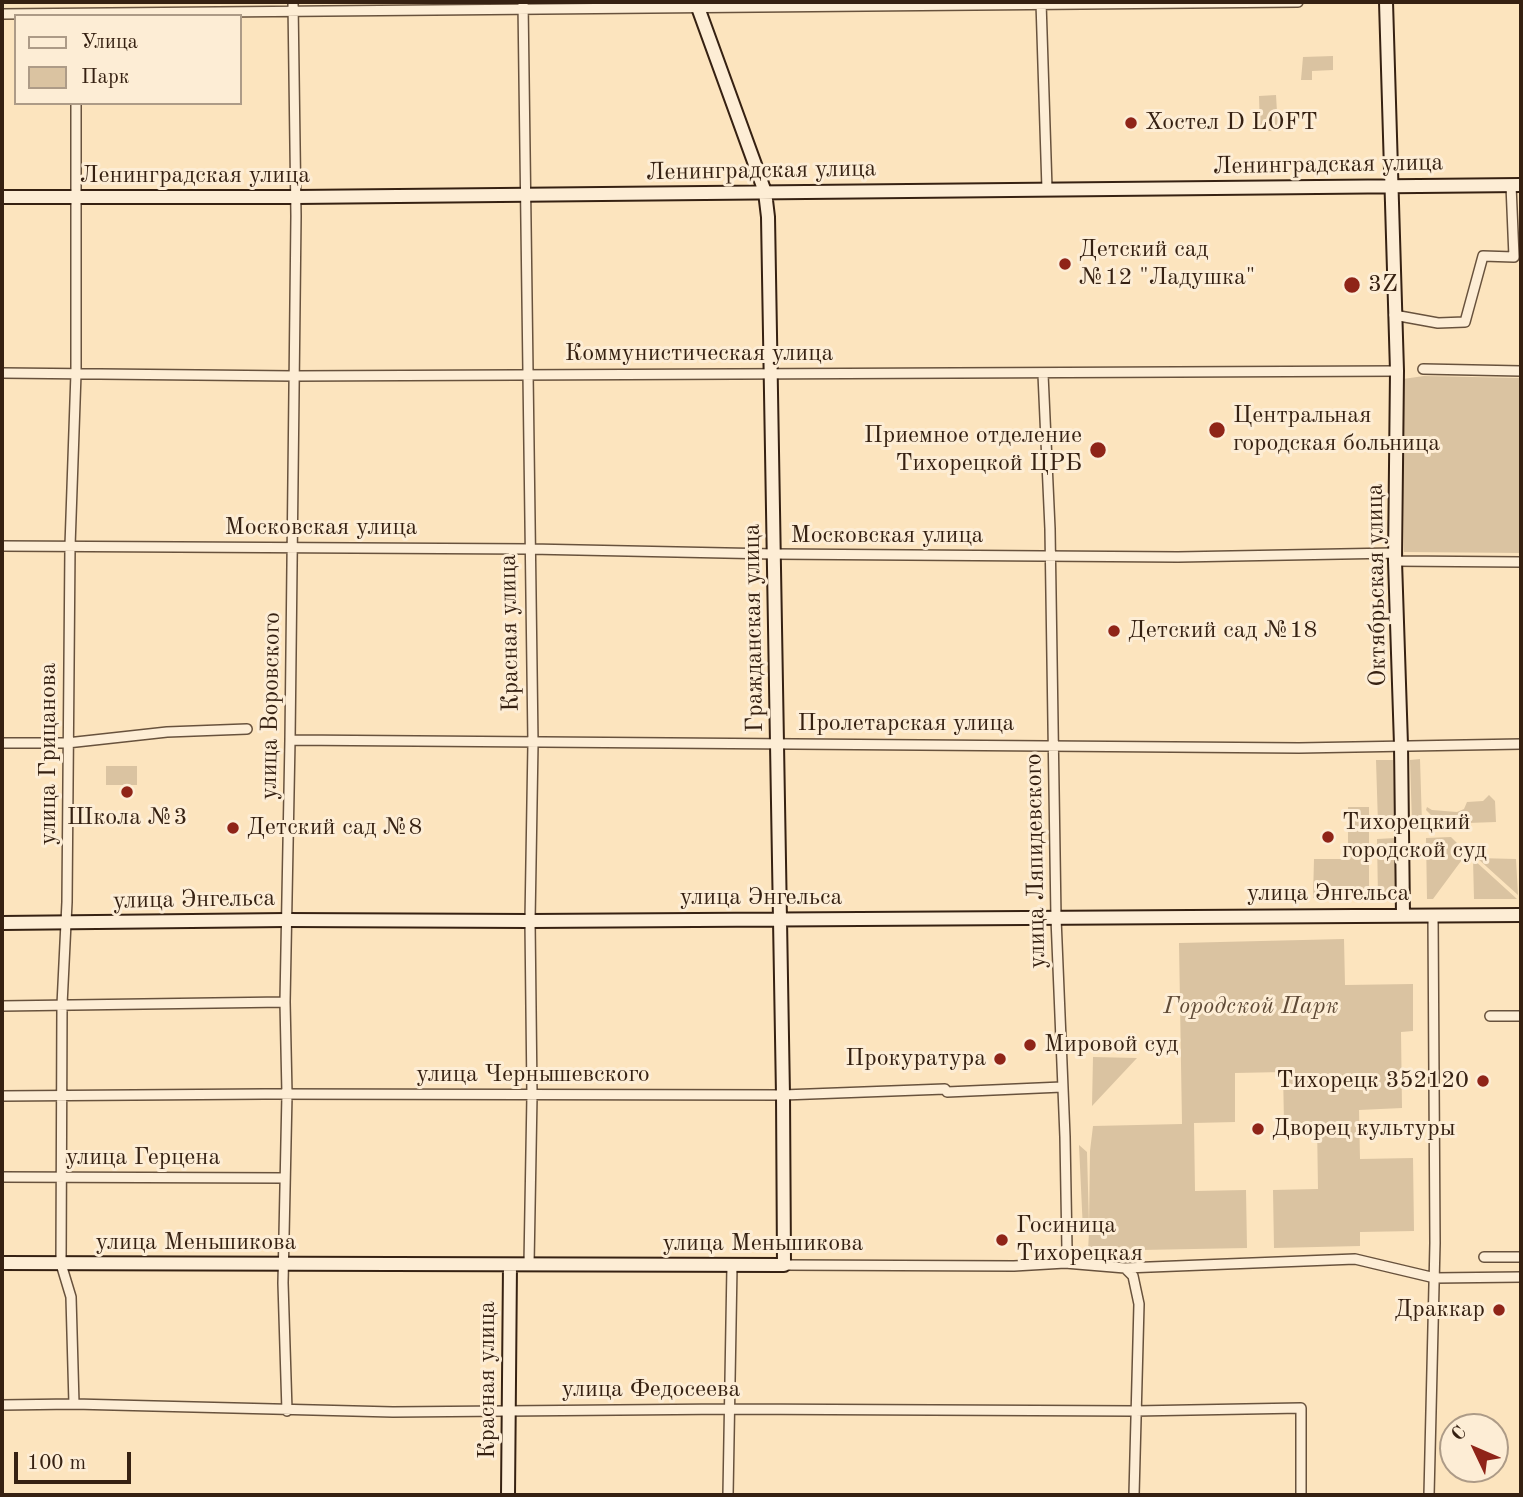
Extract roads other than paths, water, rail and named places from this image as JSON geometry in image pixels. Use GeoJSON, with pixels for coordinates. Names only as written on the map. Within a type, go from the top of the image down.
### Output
{"type":"FeatureCollection","features":[{"type":"Feature","properties":{"kind":"main road","name":"Октябрьская улица"},"geometry":{"type":"LineString","coordinates":[[1386,2],[1397,371],[1395,557],[1401,746],[1402,915]]}},
{"type":"Feature","properties":{"kind":"main road","name":"Гражданская улица"},"geometry":{"type":"LineString","coordinates":[[698,5],[765,192],[772,373],[784,1265]]}},
{"type":"Feature","properties":{"kind":"main road","name":"Ленинградская улица"},"geometry":{"type":"LineString","coordinates":[[2,197],[296,197],[1516,185]]}},
{"type":"Feature","properties":{"kind":"main road","name":"улица Энгельса"},"geometry":{"type":"LineString","coordinates":[[2,923],[1521,915]]}},
{"type":"Feature","properties":{"kind":"main road","name":"улица Меньшикова"},"geometry":{"type":"LineString","coordinates":[[2,1263],[784,1265]]}},
{"type":"Feature","properties":{"kind":"main road","name":"Красная улица"},"geometry":{"type":"LineString","coordinates":[[508,1495],[510,1265]]}},
{"type":"Feature","properties":{"kind":"street"},"geometry":{"type":"LineString","coordinates":[[77,2],[77,14]]}},
{"type":"Feature","properties":{"kind":"street"},"geometry":{"type":"LineString","coordinates":[[2,14],[293,6],[1298,2]]}},
{"type":"Feature","properties":{"kind":"street"},"geometry":{"type":"LineString","coordinates":[[1041,3],[1047,189]]}},
{"type":"Feature","properties":{"kind":"street","name":"Красная улица"},"geometry":{"type":"LineString","coordinates":[[523,5],[533,743],[529,1264]]}},
{"type":"Feature","properties":{"kind":"street","name":"улица Воровского"},"geometry":{"type":"LineString","coordinates":[[287,1411],[284,1264],[287,1094],[285,1002],[296,197],[293,6]]}},
{"type":"Feature","properties":{"kind":"street","name":"улица Грицанова"},"geometry":{"type":"LineString","coordinates":[[74,1404],[71,1297],[61,1264],[61,1177],[70,546],[76,373],[76,105]]}},
{"type":"Feature","properties":{"kind":"street"},"geometry":{"type":"LineString","coordinates":[[1394,315],[1438,323],[1465,322],[1483,256],[1517,258],[1516,185]]}},
{"type":"Feature","properties":{"kind":"street"},"geometry":{"type":"LineString","coordinates":[[1423,369],[1521,371]]}},
{"type":"Feature","properties":{"kind":"street","name":"Коммунистическая улица"},"geometry":{"type":"LineString","coordinates":[[2,373],[294,376],[1397,371]]}},
{"type":"Feature","properties":{"kind":"street","name":"улица Ляпидевского"},"geometry":{"type":"LineString","coordinates":[[1043,374],[1067,1248],[1065,1263]]}},
{"type":"Feature","properties":{"kind":"street","name":"Московская улица"},"geometry":{"type":"LineString","coordinates":[[2,547],[1395,557],[1521,562]]}},
{"type":"Feature","properties":{"kind":"street"},"geometry":{"type":"LineString","coordinates":[[2,743],[67,743],[167,732],[247,729]]}},
{"type":"Feature","properties":{"kind":"street","name":"Пролетарская улица"},"geometry":{"type":"LineString","coordinates":[[290,740],[1299,748],[1521,744]]}},
{"type":"Feature","properties":{"kind":"street"},"geometry":{"type":"LineString","coordinates":[[1429,1495],[1435,1278],[1433,915]]}},
{"type":"Feature","properties":{"kind":"street"},"geometry":{"type":"LineString","coordinates":[[2,1006],[285,1002]]}},
{"type":"Feature","properties":{"kind":"street"},"geometry":{"type":"LineString","coordinates":[[1490,1016],[1521,1016]]}},
{"type":"Feature","properties":{"kind":"street","name":"улица Чернышевского"},"geometry":{"type":"LineString","coordinates":[[2,1096],[783,1095],[1062,1087]]}},
{"type":"Feature","properties":{"kind":"street","name":"улица Герцена"},"geometry":{"type":"LineString","coordinates":[[2,1177],[285,1178]]}},
{"type":"Feature","properties":{"kind":"street"},"geometry":{"type":"LineString","coordinates":[[1484,1257],[1521,1256]]}},
{"type":"Feature","properties":{"kind":"street","name":"улица Меньшикова"},"geometry":{"type":"LineString","coordinates":[[784,1265],[1014,1266],[1065,1263],[1125,1268],[1354,1259],[1435,1278],[1521,1277]]}},
{"type":"Feature","properties":{"kind":"street"},"geometry":{"type":"LineString","coordinates":[[729,1495],[732,1266]]}},
{"type":"Feature","properties":{"kind":"street"},"geometry":{"type":"LineString","coordinates":[[1125,1268],[1133,1276],[1139,1304],[1134,1495]]}},
{"type":"Feature","properties":{"kind":"street","name":"улица Федосеева"},"geometry":{"type":"LineString","coordinates":[[2,1405],[74,1404],[393,1412],[508,1409],[1135,1411],[1301,1408],[1301,1495]]}},
{"type":"Feature","properties":{"kind":"place","name":"Хостел D LOFT"},"geometry":{"type":"Point","coordinates":[1131,123]}},
{"type":"Feature","properties":{"kind":"place","name":"Детский сад №12 \"Ладушка\""},"geometry":{"type":"Point","coordinates":[1065,264]}},
{"type":"Feature","properties":{"kind":"place","name":"3Z"},"geometry":{"type":"Point","coordinates":[1352,285]}},
{"type":"Feature","properties":{"kind":"place","name":"Центральная городская больница"},"geometry":{"type":"Point","coordinates":[1217,430]}},
{"type":"Feature","properties":{"kind":"place","name":"Приемное отделение Тихорецкой ЦРБ"},"geometry":{"type":"Point","coordinates":[1098,450]}},
{"type":"Feature","properties":{"kind":"place","name":"Детский сад №18"},"geometry":{"type":"Point","coordinates":[1114,631]}},
{"type":"Feature","properties":{"kind":"place","name":"Школа №3"},"geometry":{"type":"Point","coordinates":[127,792]}},
{"type":"Feature","properties":{"kind":"place","name":"Детский сад №8"},"geometry":{"type":"Point","coordinates":[233,828]}},
{"type":"Feature","properties":{"kind":"place","name":"Тихорецкий городской суд"},"geometry":{"type":"Point","coordinates":[1328,837]}},
{"type":"Feature","properties":{"kind":"place","name":"Мировой суд"},"geometry":{"type":"Point","coordinates":[1030,1045]}},
{"type":"Feature","properties":{"kind":"place","name":"Прокуратура"},"geometry":{"type":"Point","coordinates":[1000,1059]}},
{"type":"Feature","properties":{"kind":"place","name":"Тихорецк 352120"},"geometry":{"type":"Point","coordinates":[1483,1081]}},
{"type":"Feature","properties":{"kind":"place","name":"Дворец культуры"},"geometry":{"type":"Point","coordinates":[1258,1129]}},
{"type":"Feature","properties":{"kind":"place","name":"Госиница Тихорецкая"},"geometry":{"type":"Point","coordinates":[1002,1240]}},
{"type":"Feature","properties":{"kind":"place","name":"Драккар"},"geometry":{"type":"Point","coordinates":[1499,1310]}},
{"type":"Feature","properties":{"kind":"park label","name":"Городской Парк"},"geometry":{"type":"Point","coordinates":[1251,1007]}}]}
